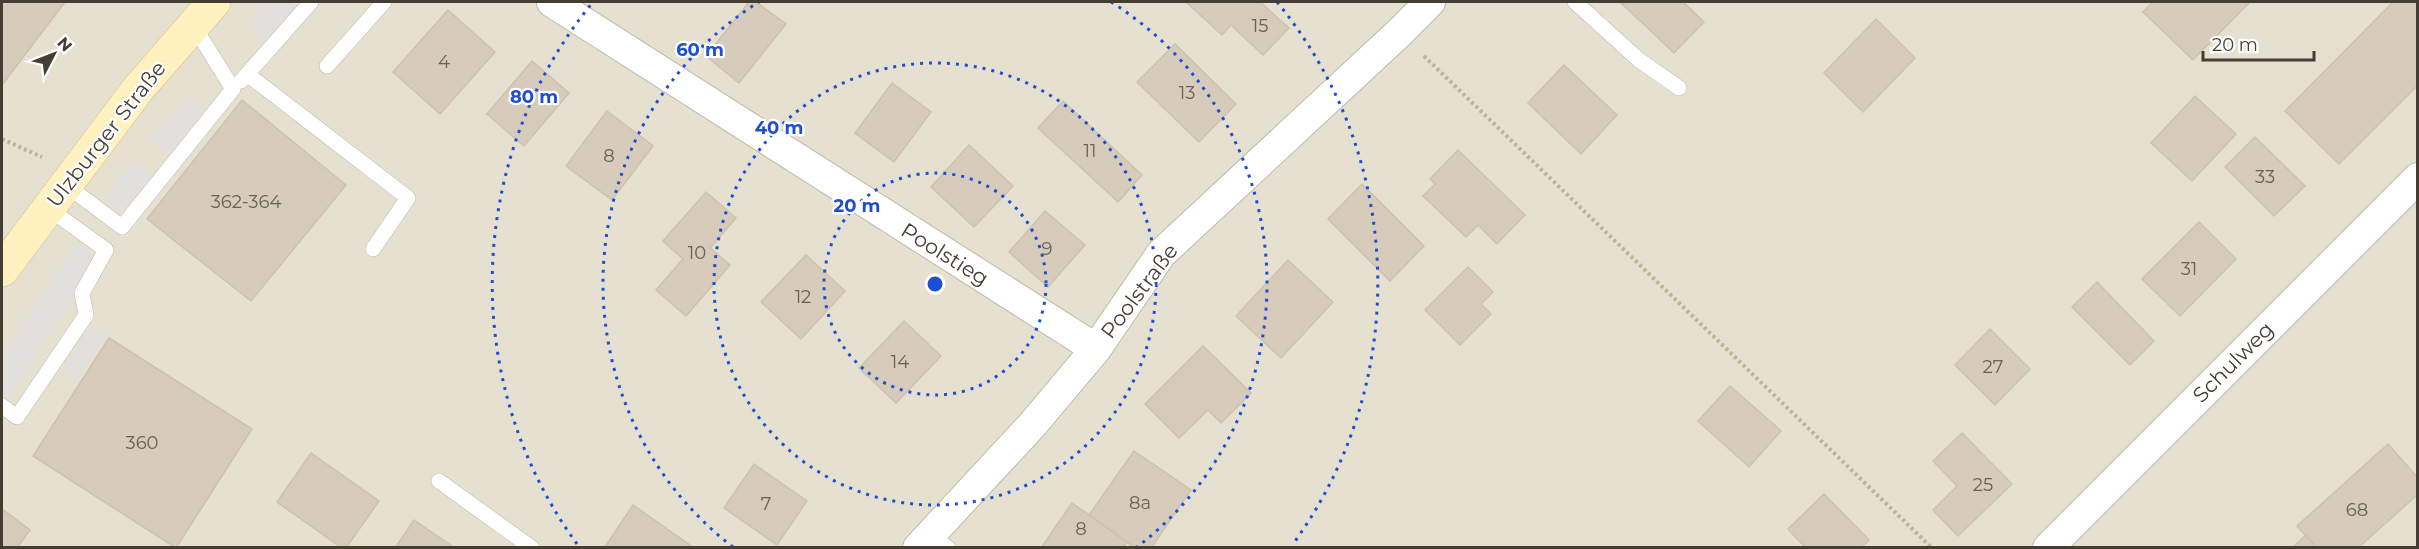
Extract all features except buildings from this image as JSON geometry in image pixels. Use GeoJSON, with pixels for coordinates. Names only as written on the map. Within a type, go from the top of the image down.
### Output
{"type":"FeatureCollection","features":[{"type":"Feature","properties":{"kind":"main road","name":"Ulzburger Straße"},"geometry":{"type":"LineString","coordinates":[[2,270],[138,89],[203,13]]}},
{"type":"Feature","properties":{"kind":"street","name":"Poolstieg"},"geometry":{"type":"LineString","coordinates":[[552,2],[1096,349]]}},
{"type":"Feature","properties":{"kind":"street","name":"Poolstraße"},"geometry":{"type":"LineString","coordinates":[[932,543],[1096,349],[1161,254],[1400,33],[1430,2]]}},
{"type":"Feature","properties":{"kind":"street","name":"Schulweg"},"geometry":{"type":"LineString","coordinates":[[2048,548],[2418,178]]}},
{"type":"Feature","properties":{"kind":"lane"},"geometry":{"type":"LineString","coordinates":[[62,190],[122,227],[232,89],[311,2]]}},
{"type":"Feature","properties":{"kind":"lane"},"geometry":{"type":"LineString","coordinates":[[327,66],[384,2]]}},
{"type":"Feature","properties":{"kind":"lane"},"geometry":{"type":"LineString","coordinates":[[1575,2],[1639,60],[1678,88]]}},
{"type":"Feature","properties":{"kind":"lane"},"geometry":{"type":"LineString","coordinates":[[203,13],[232,89]]}},
{"type":"Feature","properties":{"kind":"lane"},"geometry":{"type":"LineString","coordinates":[[247,74],[408,198],[373,249]]}},
{"type":"Feature","properties":{"kind":"lane"},"geometry":{"type":"LineString","coordinates":[[2,406],[17,417],[86,315],[82,292],[106,250],[62,190]]}},
{"type":"Feature","properties":{"kind":"lane"},"geometry":{"type":"LineString","coordinates":[[439,481],[532,548]]}},
{"type":"Feature","properties":{"kind":"path"},"geometry":{"type":"LineString","coordinates":[[1400,33],[1932,548]]}},
{"type":"Feature","properties":{"kind":"path"},"geometry":{"type":"LineString","coordinates":[[2,140],[34,153],[62,190]]}},
{"type":"Feature","properties":{"kind":"shaded area"},"geometry":{"type":"Polygon","coordinates":[[[2,2],[2417,2],[2417,547],[2,547],[2,2]]]}},
{"type":"Feature","properties":{"kind":"shaded area"},"geometry":{"type":"Polygon","coordinates":[[[265,2],[300,2],[260,46],[251,18],[265,2]]]}},
{"type":"Feature","properties":{"kind":"shaded area"},"geometry":{"type":"Polygon","coordinates":[[[187,97],[207,114],[172,156],[151,138],[187,97]]]}},
{"type":"Feature","properties":{"kind":"shaded area"},"geometry":{"type":"Polygon","coordinates":[[[132,161],[155,179],[126,218],[103,200],[132,161]]]}},
{"type":"Feature","properties":{"kind":"shaded area"},"geometry":{"type":"Polygon","coordinates":[[[76,243],[99,259],[7,399],[2,396],[2,356],[76,243]]]}},
{"type":"Feature","properties":{"kind":"shaded area"},"geometry":{"type":"Polygon","coordinates":[[[91,325],[107,336],[78,381],[62,371],[91,325]]]}}]}
